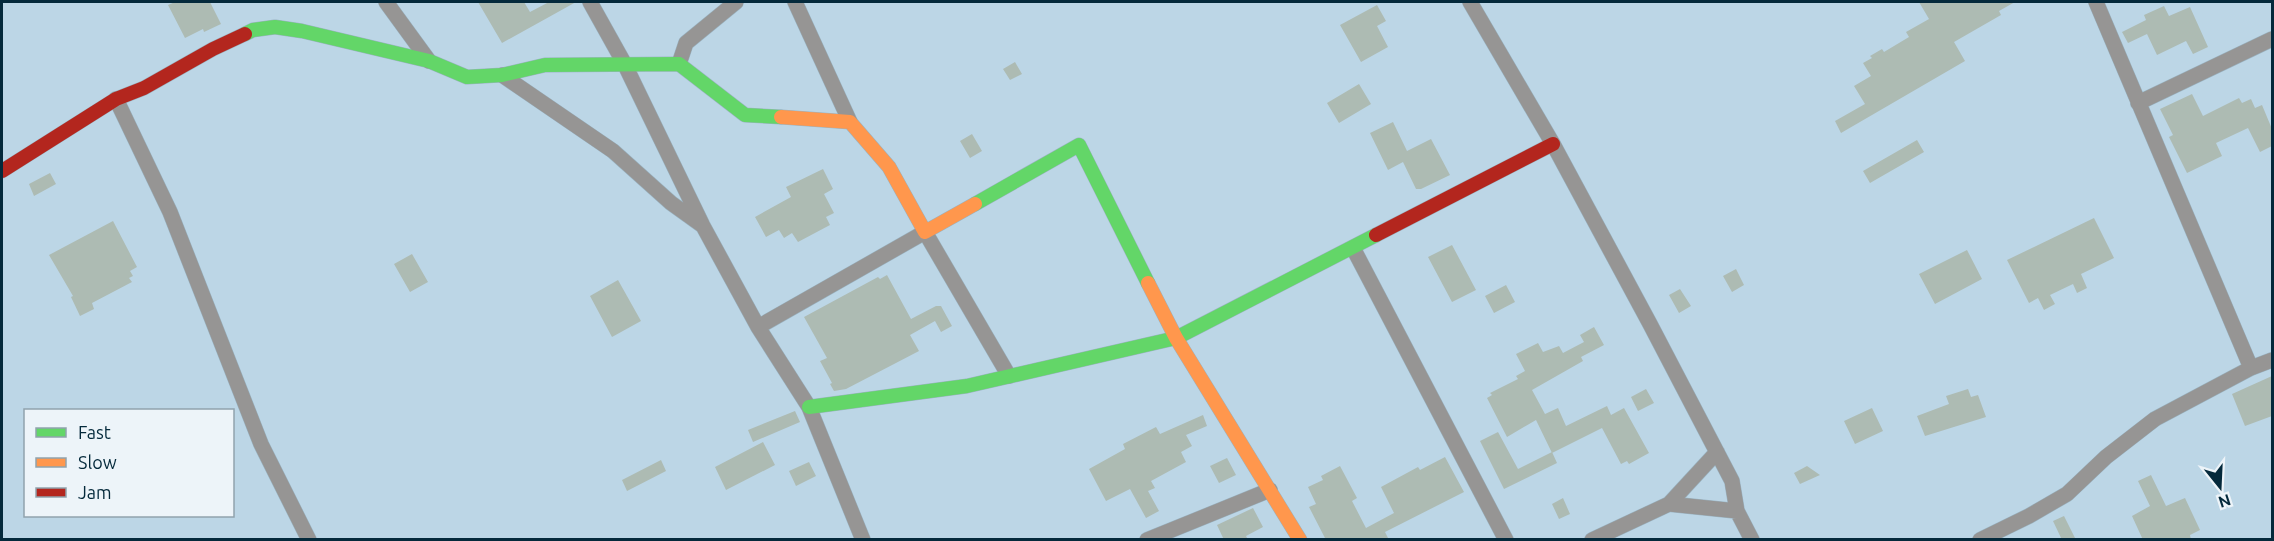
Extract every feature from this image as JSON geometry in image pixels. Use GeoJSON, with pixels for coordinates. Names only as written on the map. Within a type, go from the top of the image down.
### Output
{"type":"FeatureCollection","features":[{"type":"Feature","properties":{"kind":"street"},"geometry":{"type":"LineString","coordinates":[[386,2],[429,61]]}},
{"type":"Feature","properties":{"kind":"street"},"geometry":{"type":"LineString","coordinates":[[590,2],[624,63],[703,225],[758,327],[809,407],[863,540]]}},
{"type":"Feature","properties":{"kind":"street"},"geometry":{"type":"LineString","coordinates":[[679,64],[686,43],[736,2]]}},
{"type":"Feature","properties":{"kind":"street"},"geometry":{"type":"LineString","coordinates":[[795,2],[850,122],[889,167],[1009,376]]}},
{"type":"Feature","properties":{"kind":"street"},"geometry":{"type":"LineString","coordinates":[[1470,2],[1553,144],[1717,452],[1732,481],[1737,511],[1752,540]]}},
{"type":"Feature","properties":{"kind":"street"},"geometry":{"type":"LineString","coordinates":[[2096,2],[2251,368]]}},
{"type":"Feature","properties":{"kind":"street"},"geometry":{"type":"LineString","coordinates":[[2,171],[116,99],[144,88],[213,49],[253,30],[275,27],[302,31],[429,61],[467,77],[502,75],[545,65],[679,64],[746,115],[850,122]]}},
{"type":"Feature","properties":{"kind":"street"},"geometry":{"type":"LineString","coordinates":[[2138,103],[2272,39]]}},
{"type":"Feature","properties":{"kind":"street"},"geometry":{"type":"LineString","coordinates":[[502,75],[613,151],[671,204],[703,225]]}},
{"type":"Feature","properties":{"kind":"street"},"geometry":{"type":"LineString","coordinates":[[116,99],[170,212],[261,444],[309,540]]}},
{"type":"Feature","properties":{"kind":"street"},"geometry":{"type":"LineString","coordinates":[[809,407],[967,386],[1176,338],[1553,144]]}},
{"type":"Feature","properties":{"kind":"street"},"geometry":{"type":"LineString","coordinates":[[758,327],[1079,146],[1176,338],[1300,540]]}},
{"type":"Feature","properties":{"kind":"street"},"geometry":{"type":"LineString","coordinates":[[1353,248],[1506,540]]}},
{"type":"Feature","properties":{"kind":"street"},"geometry":{"type":"LineString","coordinates":[[1980,540],[2067,494],[2106,457],[2155,419],[2251,368],[2272,360]]}},
{"type":"Feature","properties":{"kind":"street"},"geometry":{"type":"LineString","coordinates":[[1592,540],[1669,504],[1717,452]]}},
{"type":"Feature","properties":{"kind":"street"},"geometry":{"type":"LineString","coordinates":[[1147,540],[1270,490]]}},
{"type":"Feature","properties":{"kind":"street"},"geometry":{"type":"LineString","coordinates":[[1669,504],[1737,511]]}},
{"type":"Feature","properties":{"kind":"building"},"geometry":{"type":"Polygon","coordinates":[[[175,2],[210,2],[221,24],[204,32],[203,29],[185,38],[168,5],[175,2]]]}},
{"type":"Feature","properties":{"kind":"building"},"geometry":{"type":"Polygon","coordinates":[[[478,2],[524,2],[530,12],[549,2],[576,2],[502,43],[478,2]]]}},
{"type":"Feature","properties":{"kind":"building"},"geometry":{"type":"Polygon","coordinates":[[[1919,2],[2015,2],[1999,11],[2001,15],[1954,42],[1965,61],[1841,133],[1835,121],[1865,104],[1854,86],[1871,76],[1863,63],[1882,49],[1884,52],[1909,37],[1906,32],[1929,19],[1919,2]]]}},
{"type":"Feature","properties":{"kind":"building"},"geometry":{"type":"Polygon","coordinates":[[[1377,5],[1386,21],[1377,26],[1388,47],[1361,62],[1340,25],[1377,5]]]}},
{"type":"Feature","properties":{"kind":"building"},"geometry":{"type":"Polygon","coordinates":[[[2164,6],[2169,16],[2190,7],[2208,47],[2193,54],[2186,41],[2157,55],[2147,34],[2128,43],[2122,32],[2146,20],[2144,15],[2164,6]]]}},
{"type":"Feature","properties":{"kind":"building"},"geometry":{"type":"Polygon","coordinates":[[[1015,62],[1022,74],[1010,80],[1003,69],[1015,62]]]}},
{"type":"Feature","properties":{"kind":"building"},"geometry":{"type":"Polygon","coordinates":[[[1359,84],[1371,104],[1339,123],[1327,103],[1359,84]]]}},
{"type":"Feature","properties":{"kind":"building"},"geometry":{"type":"Polygon","coordinates":[[[2192,94],[2203,116],[2239,98],[2242,103],[2251,99],[2255,108],[2262,105],[2272,129],[2272,146],[2260,152],[2248,128],[2216,143],[2222,156],[2187,173],[2169,137],[2173,135],[2160,109],[2192,94]]]}},
{"type":"Feature","properties":{"kind":"building"},"geometry":{"type":"Polygon","coordinates":[[[1393,122],[1407,151],[1431,139],[1450,175],[1421,189],[1416,189],[1403,162],[1388,170],[1370,133],[1393,122]]]}},
{"type":"Feature","properties":{"kind":"building"},"geometry":{"type":"Polygon","coordinates":[[[972,134],[982,151],[970,158],[960,141],[972,134]]]}},
{"type":"Feature","properties":{"kind":"building"},"geometry":{"type":"Polygon","coordinates":[[[1917,140],[1924,152],[1870,183],[1863,171],[1917,140]]]}},
{"type":"Feature","properties":{"kind":"building"},"geometry":{"type":"Polygon","coordinates":[[[823,169],[833,189],[824,194],[834,213],[826,217],[830,225],[798,242],[792,233],[784,238],[779,230],[766,237],[755,217],[791,197],[786,187],[823,169]]]}},
{"type":"Feature","properties":{"kind":"building"},"geometry":{"type":"Polygon","coordinates":[[[50,173],[56,184],[34,196],[29,184],[50,173]]]}},
{"type":"Feature","properties":{"kind":"building"},"geometry":{"type":"Polygon","coordinates":[[[2094,218],[2114,258],[2081,274],[2087,288],[2077,293],[2073,284],[2050,295],[2055,304],[2044,310],[2038,298],[2029,303],[2007,260],[2094,218]]]}},
{"type":"Feature","properties":{"kind":"building"},"geometry":{"type":"Polygon","coordinates":[[[113,221],[137,267],[130,271],[133,276],[129,278],[132,282],[92,303],[94,309],[80,316],[71,297],[73,296],[49,255],[113,221]]]}},
{"type":"Feature","properties":{"kind":"building"},"geometry":{"type":"Polygon","coordinates":[[[1452,245],[1476,290],[1452,302],[1428,257],[1452,245]]]}},
{"type":"Feature","properties":{"kind":"building"},"geometry":{"type":"Polygon","coordinates":[[[1967,250],[1982,279],[1935,304],[1919,274],[1967,250]]]}},
{"type":"Feature","properties":{"kind":"building"},"geometry":{"type":"Polygon","coordinates":[[[412,254],[428,282],[410,292],[394,264],[412,254]]]}},
{"type":"Feature","properties":{"kind":"building"},"geometry":{"type":"Polygon","coordinates":[[[1736,269],[1744,285],[1732,292],[1723,276],[1736,269]]]}},
{"type":"Feature","properties":{"kind":"building"},"geometry":{"type":"Polygon","coordinates":[[[887,275],[911,319],[936,306],[941,306],[952,326],[941,332],[935,321],[910,335],[919,351],[846,389],[834,391],[820,361],[827,358],[804,317],[878,277],[880,279],[887,275]]]}},
{"type":"Feature","properties":{"kind":"building"},"geometry":{"type":"Polygon","coordinates":[[[618,280],[641,321],[612,337],[590,296],[618,280]]]}},
{"type":"Feature","properties":{"kind":"building"},"geometry":{"type":"Polygon","coordinates":[[[1506,285],[1515,302],[1494,313],[1485,296],[1506,285]]]}},
{"type":"Feature","properties":{"kind":"building"},"geometry":{"type":"Polygon","coordinates":[[[1680,289],[1691,306],[1679,313],[1669,295],[1680,289]]]}},
{"type":"Feature","properties":{"kind":"building"},"geometry":{"type":"Polygon","coordinates":[[[1594,327],[1604,345],[1581,357],[1583,361],[1532,390],[1545,414],[1558,408],[1566,426],[1607,406],[1611,415],[1624,408],[1649,453],[1629,464],[1627,461],[1621,464],[1602,428],[1552,453],[1536,420],[1507,437],[1487,398],[1492,395],[1490,393],[1518,379],[1516,376],[1525,371],[1516,354],[1538,343],[1543,352],[1559,346],[1563,353],[1584,342],[1580,335],[1594,327]]]}},
{"type":"Feature","properties":{"kind":"building"},"geometry":{"type":"Polygon","coordinates":[[[2272,376],[2272,416],[2245,426],[2232,394],[2272,376]]]}},
{"type":"Feature","properties":{"kind":"building"},"geometry":{"type":"Polygon","coordinates":[[[1646,389],[1654,403],[1638,411],[1631,397],[1646,389]]]}},
{"type":"Feature","properties":{"kind":"building"},"geometry":{"type":"Polygon","coordinates":[[[1968,389],[1971,397],[1978,395],[1986,417],[1925,436],[1917,416],[1949,404],[1946,396],[1968,389]]]}},
{"type":"Feature","properties":{"kind":"building"},"geometry":{"type":"Polygon","coordinates":[[[1872,408],[1883,431],[1855,444],[1844,421],[1872,408]]]}},
{"type":"Feature","properties":{"kind":"building"},"geometry":{"type":"Polygon","coordinates":[[[795,411],[800,422],[753,442],[748,430],[795,411]]]}},
{"type":"Feature","properties":{"kind":"building"},"geometry":{"type":"Polygon","coordinates":[[[1203,415],[1207,426],[1186,435],[1192,446],[1181,452],[1186,462],[1151,481],[1155,488],[1148,491],[1159,511],[1146,518],[1130,489],[1106,501],[1089,469],[1125,449],[1123,444],[1156,427],[1160,434],[1203,415]]]}},
{"type":"Feature","properties":{"kind":"building"},"geometry":{"type":"Polygon","coordinates":[[[1498,432],[1518,469],[1552,452],[1557,463],[1504,489],[1480,441],[1498,432]]]}},
{"type":"Feature","properties":{"kind":"building"},"geometry":{"type":"Polygon","coordinates":[[[763,442],[775,465],[726,490],[715,467],[763,442]]]}},
{"type":"Feature","properties":{"kind":"building"},"geometry":{"type":"Polygon","coordinates":[[[1445,457],[1464,492],[1385,532],[1389,540],[1326,540],[1309,507],[1316,504],[1308,487],[1323,480],[1321,476],[1340,466],[1357,498],[1352,501],[1366,528],[1394,513],[1381,487],[1418,467],[1420,470],[1445,457]]]}},
{"type":"Feature","properties":{"kind":"building"},"geometry":{"type":"Polygon","coordinates":[[[1227,458],[1236,475],[1219,483],[1210,466],[1227,458]]]}},
{"type":"Feature","properties":{"kind":"building"},"geometry":{"type":"Polygon","coordinates":[[[661,460],[666,471],[627,491],[622,480],[661,460]]]}},
{"type":"Feature","properties":{"kind":"building"},"geometry":{"type":"Polygon","coordinates":[[[809,462],[816,476],[796,486],[789,471],[809,462]]]}},
{"type":"Feature","properties":{"kind":"building"},"geometry":{"type":"Polygon","coordinates":[[[1807,466],[1820,475],[1800,484],[1794,473],[1807,466]]]}},
{"type":"Feature","properties":{"kind":"building"},"geometry":{"type":"Polygon","coordinates":[[[2151,475],[2166,506],[2185,498],[2200,530],[2190,535],[2191,540],[2143,540],[2132,516],[2150,506],[2138,481],[2151,475]]]}},
{"type":"Feature","properties":{"kind":"building"},"geometry":{"type":"Polygon","coordinates":[[[1563,498],[1570,514],[1559,519],[1552,504],[1563,498]]]}},
{"type":"Feature","properties":{"kind":"building"},"geometry":{"type":"Polygon","coordinates":[[[1253,508],[1263,527],[1246,536],[1248,540],[1224,540],[1217,525],[1253,508]]]}},
{"type":"Feature","properties":{"kind":"building"},"geometry":{"type":"Polygon","coordinates":[[[2064,516],[2076,540],[2062,540],[2053,521],[2064,516]]]}},
{"type":"Feature","properties":{"kind":"traffic: fast"},"geometry":{"type":"LineString","coordinates":[[245,34],[253,30],[275,27],[302,31],[429,61],[467,77],[502,75],[545,65],[679,64],[745,115],[781,117]]}},
{"type":"Feature","properties":{"kind":"traffic: fast"},"geometry":{"type":"LineString","coordinates":[[975,204],[1079,145],[1148,283]]}},
{"type":"Feature","properties":{"kind":"traffic: fast"},"geometry":{"type":"LineString","coordinates":[[809,407],[967,386],[1176,338],[1376,235]]}},
{"type":"Feature","properties":{"kind":"traffic: slow"},"geometry":{"type":"LineString","coordinates":[[781,117],[850,122],[889,167],[925,232],[975,204]]}},
{"type":"Feature","properties":{"kind":"traffic: slow"},"geometry":{"type":"LineString","coordinates":[[1148,283],[1176,338],[1300,540]]}},
{"type":"Feature","properties":{"kind":"traffic: jam"},"geometry":{"type":"LineString","coordinates":[[2,171],[116,99],[144,88],[213,49],[245,34]]}},
{"type":"Feature","properties":{"kind":"traffic: jam"},"geometry":{"type":"LineString","coordinates":[[1376,235],[1553,144]]}}]}
